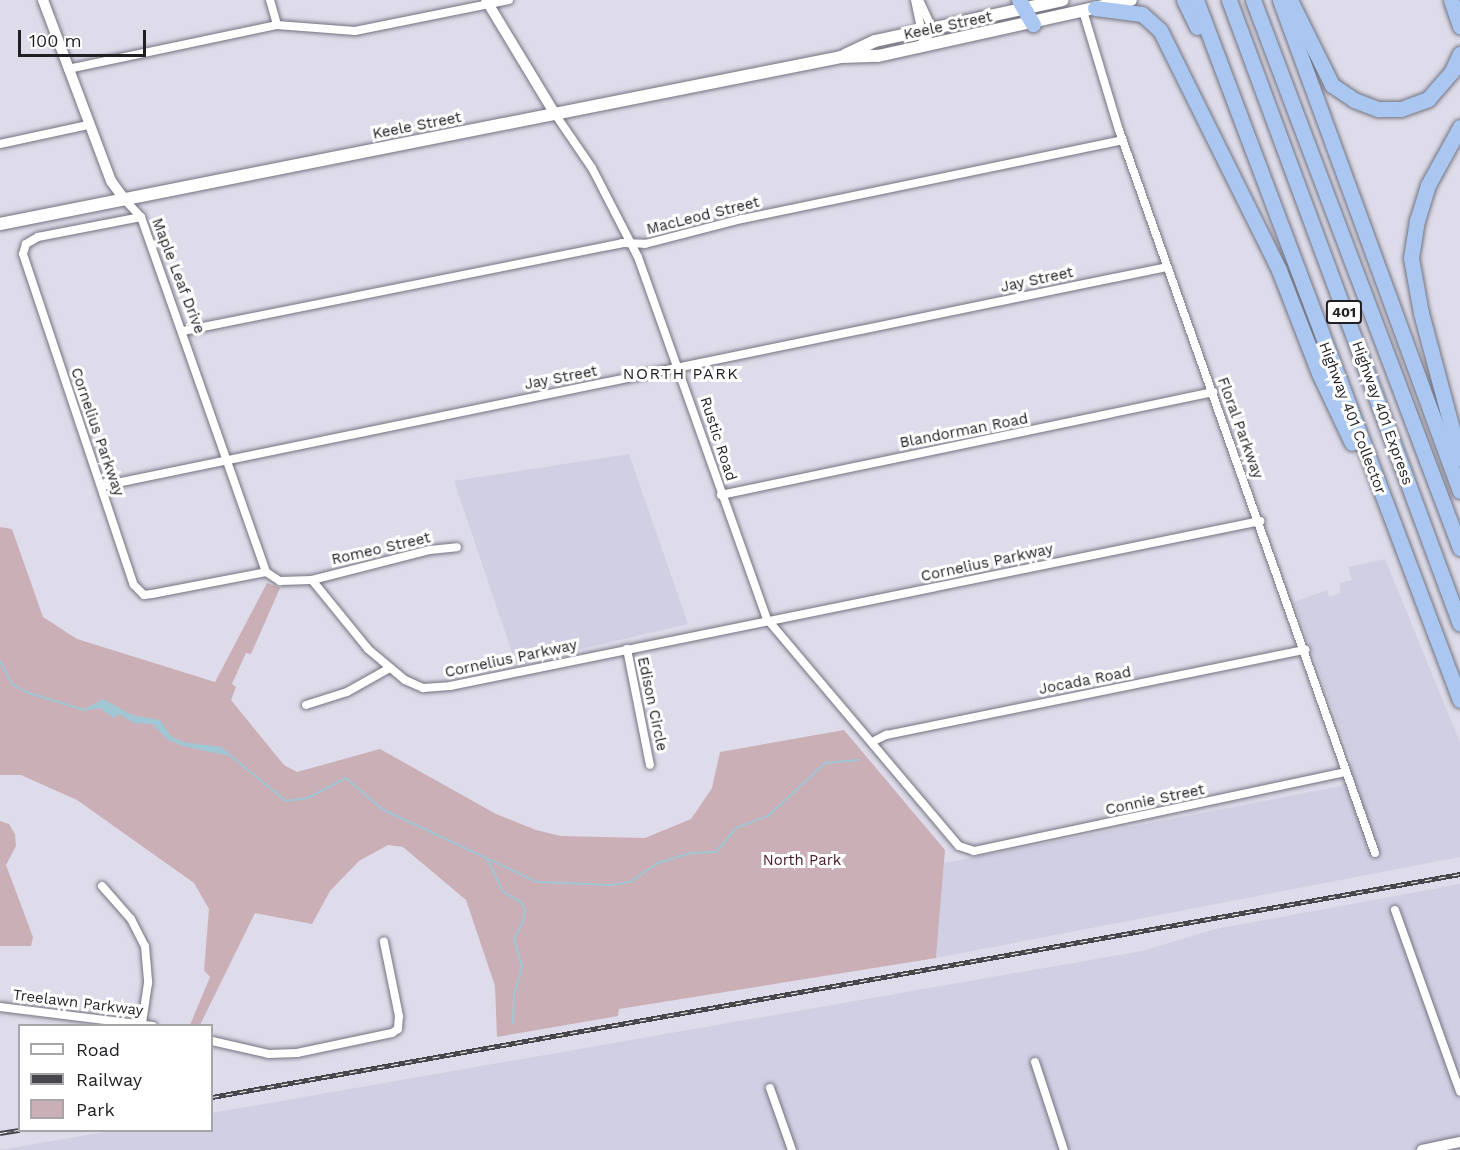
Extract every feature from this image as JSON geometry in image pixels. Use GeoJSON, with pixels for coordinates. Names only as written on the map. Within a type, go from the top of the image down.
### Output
{"type":"FeatureCollection","features":[{"type":"Feature","properties":{"kind":"highway"},"geometry":{"type":"LineString","coordinates":[[1184,0],[1243,128]]}},
{"type":"Feature","properties":{"kind":"highway","name":"Highway 401 Collector"},"geometry":{"type":"LineString","coordinates":[[1196,0],[1460,700]]}},
{"type":"Feature","properties":{"kind":"highway","name":"Highway 401 Express"},"geometry":{"type":"LineString","coordinates":[[1229,0],[1460,624]]}},
{"type":"Feature","properties":{"kind":"highway","name":"Highway 401 Express"},"geometry":{"type":"LineString","coordinates":[[1253,0],[1460,548]]}},
{"type":"Feature","properties":{"kind":"highway"},"geometry":{"type":"LineString","coordinates":[[1280,0],[1460,490]]}},
{"type":"Feature","properties":{"kind":"highway"},"geometry":{"type":"LineString","coordinates":[[1290,0],[1332,85],[1354,100],[1378,109],[1401,109],[1428,99],[1446,80],[1460,54]]}},
{"type":"Feature","properties":{"kind":"highway"},"geometry":{"type":"LineString","coordinates":[[1451,0],[1460,26]]}},
{"type":"Feature","properties":{"kind":"highway"},"geometry":{"type":"LineString","coordinates":[[1020,4],[1033,24]]}},
{"type":"Feature","properties":{"kind":"highway"},"geometry":{"type":"LineString","coordinates":[[1089,9],[1142,14],[1160,30],[1279,270],[1319,373],[1396,535]]}},
{"type":"Feature","properties":{"kind":"highway"},"geometry":{"type":"LineString","coordinates":[[1460,126],[1428,185],[1416,220],[1411,258],[1421,313],[1460,459]]}},
{"type":"Feature","properties":{"kind":"main road","name":"Keele Street"},"geometry":{"type":"LineString","coordinates":[[841,57],[875,41],[927,31],[1020,4],[1063,0]]}},
{"type":"Feature","properties":{"kind":"main road","name":"Keele Street"},"geometry":{"type":"LineString","coordinates":[[0,224],[841,57],[878,56],[1033,24],[1131,0]]}},
{"type":"Feature","properties":{"kind":"street","name":"Maple Leaf Drive"},"geometry":{"type":"LineString","coordinates":[[43,0],[88,125],[111,181],[141,218],[183,331],[266,572]]}},
{"type":"Feature","properties":{"kind":"street"},"geometry":{"type":"LineString","coordinates":[[270,0],[277,25]]}},
{"type":"Feature","properties":{"kind":"street"},"geometry":{"type":"LineString","coordinates":[[68,69],[277,25],[355,31],[487,2],[509,0]]}},
{"type":"Feature","properties":{"kind":"street"},"geometry":{"type":"LineString","coordinates":[[916,48],[927,31],[917,0]]}},
{"type":"Feature","properties":{"kind":"street","name":"Rustic Road"},"geometry":{"type":"LineString","coordinates":[[487,2],[555,114],[592,168],[633,245],[767,619],[872,742],[948,836],[970,851]]}},
{"type":"Feature","properties":{"kind":"street","name":"Floral Parkway"},"geometry":{"type":"LineString","coordinates":[[1089,9],[1122,140],[1260,521],[1345,772],[1375,853]]}},
{"type":"Feature","properties":{"kind":"street"},"geometry":{"type":"LineString","coordinates":[[0,144],[88,125]]}},
{"type":"Feature","properties":{"kind":"street","name":"MacLeod Street"},"geometry":{"type":"LineString","coordinates":[[183,331],[622,243],[633,245],[1122,140]]}},
{"type":"Feature","properties":{"kind":"street","name":"Cornelius Parkway"},"geometry":{"type":"LineString","coordinates":[[141,218],[38,237],[26,244],[23,254],[134,585],[144,595],[266,572],[280,581],[312,580],[329,597],[351,631],[390,668],[423,688],[434,688],[1260,521]]}},
{"type":"Feature","properties":{"kind":"street","name":"Jay Street"},"geometry":{"type":"LineString","coordinates":[[102,486],[227,458],[1167,267]]}},
{"type":"Feature","properties":{"kind":"street","name":"Blandorman Road"},"geometry":{"type":"LineString","coordinates":[[721,495],[1213,392]]}},
{"type":"Feature","properties":{"kind":"street","name":"Romeo Street"},"geometry":{"type":"LineString","coordinates":[[312,580],[430,550],[457,547]]}},
{"type":"Feature","properties":{"kind":"street","name":"Edison Circle"},"geometry":{"type":"LineString","coordinates":[[627,649],[650,765]]}},
{"type":"Feature","properties":{"kind":"street","name":"Jocada Road"},"geometry":{"type":"LineString","coordinates":[[872,742],[886,735],[1305,650]]}},
{"type":"Feature","properties":{"kind":"street"},"geometry":{"type":"LineString","coordinates":[[306,705],[347,692],[390,668]]}},
{"type":"Feature","properties":{"kind":"street","name":"Connie Street"},"geometry":{"type":"LineString","coordinates":[[970,851],[1345,772]]}},
{"type":"Feature","properties":{"kind":"street"},"geometry":{"type":"LineString","coordinates":[[102,886],[131,918],[145,946],[148,983],[142,1023]]}},
{"type":"Feature","properties":{"kind":"street"},"geometry":{"type":"LineString","coordinates":[[1395,910],[1460,1092]]}},
{"type":"Feature","properties":{"kind":"street"},"geometry":{"type":"LineString","coordinates":[[213,1041],[269,1054],[297,1053],[392,1033],[398,1029],[399,1016],[384,942]]}},
{"type":"Feature","properties":{"kind":"street","name":"Treelawn Parkway"},"geometry":{"type":"LineString","coordinates":[[0,1007],[146,1024]]}},
{"type":"Feature","properties":{"kind":"street"},"geometry":{"type":"LineString","coordinates":[[1035,1062],[1064,1150]]}},
{"type":"Feature","properties":{"kind":"street"},"geometry":{"type":"LineString","coordinates":[[770,1088],[792,1150]]}},
{"type":"Feature","properties":{"kind":"street"},"geometry":{"type":"LineString","coordinates":[[1422,1150],[1460,1142]]}},
{"type":"Feature","properties":{"kind":"shaded area"},"geometry":{"type":"Polygon","coordinates":[[[629,454],[688,624],[516,664],[454,481],[629,454]]]}},
{"type":"Feature","properties":{"kind":"shaded area"},"geometry":{"type":"Polygon","coordinates":[[[1385,559],[1460,742],[1460,857],[936,958],[944,863],[1341,786],[1352,779],[1351,759],[1294,602],[1327,590],[1329,597],[1340,593],[1340,583],[1352,580],[1348,567],[1385,559]]]}},
{"type":"Feature","properties":{"kind":"shaded area"},"geometry":{"type":"Polygon","coordinates":[[[103,699],[132,715],[160,720],[171,736],[183,742],[221,747],[234,757],[183,746],[168,740],[152,724],[134,723],[119,714],[113,718],[100,708],[81,711],[103,699]]]}},
{"type":"Feature","properties":{"kind":"shaded area"},"geometry":{"type":"Polygon","coordinates":[[[1460,884],[1460,1150],[0,1150],[104,1132],[213,1132],[213,1113],[1142,951],[1215,929],[1460,884]]]}},
{"type":"Feature","properties":{"kind":"green space","name":"North Park"},"geometry":{"type":"Polygon","coordinates":[[[0,527],[12,529],[43,617],[77,639],[215,682],[267,583],[280,588],[251,654],[246,653],[232,684],[236,687],[231,700],[284,765],[297,772],[380,749],[496,814],[536,830],[561,836],[645,838],[691,819],[712,788],[720,752],[844,730],[945,850],[936,958],[619,1009],[618,1016],[497,1037],[495,986],[466,900],[403,847],[388,845],[359,861],[330,891],[312,924],[255,913],[200,1024],[190,1024],[210,977],[204,970],[209,909],[194,883],[77,800],[21,775],[0,775],[0,527]]]}},
{"type":"Feature","properties":{"kind":"green space"},"geometry":{"type":"Polygon","coordinates":[[[0,821],[9,824],[15,834],[16,846],[6,865],[33,937],[31,946],[0,946],[0,821]]]}},
{"type":"Feature","properties":{"kind":"waterway"},"geometry":{"type":"LineString","coordinates":[[0,661],[12,684],[26,692],[84,710]]}},
{"type":"Feature","properties":{"kind":"waterway"},"geometry":{"type":"LineString","coordinates":[[231,756],[286,801],[308,798],[346,778],[382,809],[537,882],[612,885],[632,881],[658,863],[690,853],[716,852],[736,828],[768,816],[825,763],[859,760]]}},
{"type":"Feature","properties":{"kind":"waterway"},"geometry":{"type":"LineString","coordinates":[[488,861],[503,892],[521,902],[525,910],[523,922],[514,939],[522,967],[514,995],[513,1023]]}},
{"type":"Feature","properties":{"kind":"railway"},"geometry":{"type":"LineString","coordinates":[[213,1097],[1460,874]]}},
{"type":"Feature","properties":{"kind":"railway"},"geometry":{"type":"LineString","coordinates":[[0,1133],[18,1130]]}},
{"type":"Feature","properties":{"kind":"district","name":"NORTH PARK"},"geometry":{"type":"Point","coordinates":[681,374]}}]}
